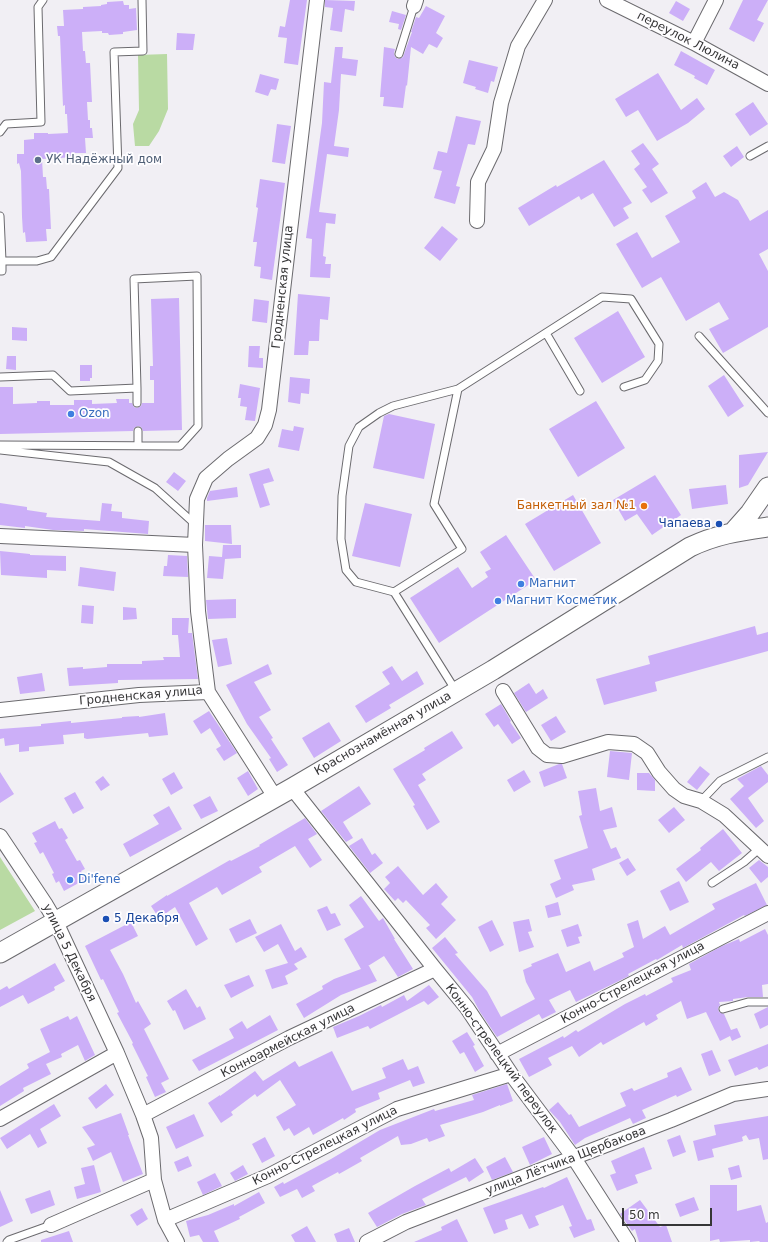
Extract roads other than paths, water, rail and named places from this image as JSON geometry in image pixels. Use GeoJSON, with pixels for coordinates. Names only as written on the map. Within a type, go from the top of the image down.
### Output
{"type":"FeatureCollection","features":[{"type":"Feature","properties":{"kind":"street","name":"Гродненская улица"},"geometry":{"type":"LineString","coordinates":[[0,710],[139,695],[208,692],[198,611],[195,545],[197,499],[206,478],[228,459],[257,438],[265,425],[269,410],[317,0]]}},
{"type":"Feature","properties":{"kind":"street"},"geometry":{"type":"LineString","coordinates":[[477,221],[478,182],[494,149],[502,103],[518,46],[545,0]]}},
{"type":"Feature","properties":{"kind":"street","name":"переулок Люлина"},"geometry":{"type":"LineString","coordinates":[[607,0],[694,43],[768,84]]}},
{"type":"Feature","properties":{"kind":"street"},"geometry":{"type":"LineString","coordinates":[[694,43],[716,0]]}},
{"type":"Feature","properties":{"kind":"street"},"geometry":{"type":"LineString","coordinates":[[734,531],[750,514],[768,487]]}},
{"type":"Feature","properties":{"kind":"street","name":"Краснознамённая улица"},"geometry":{"type":"LineString","coordinates":[[0,953],[292,788],[493,670],[690,547],[705,540],[734,531],[768,527]]}},
{"type":"Feature","properties":{"kind":"street"},"geometry":{"type":"LineString","coordinates":[[0,536],[195,545]]}},
{"type":"Feature","properties":{"kind":"street"},"geometry":{"type":"LineString","coordinates":[[503,690],[536,744],[547,755],[562,756],[608,742],[634,744],[647,753],[659,772],[674,789],[684,796],[701,801],[724,815],[764,852]]}},
{"type":"Feature","properties":{"kind":"street"},"geometry":{"type":"LineString","coordinates":[[208,692],[275,797]]}},
{"type":"Feature","properties":{"kind":"street","name":"Конно-стрелецкий переулок"},"geometry":{"type":"LineString","coordinates":[[292,788],[467,1008],[511,1074],[574,1158],[628,1242]]}},
{"type":"Feature","properties":{"kind":"street","name":"улица 5 Декабря"},"geometry":{"type":"LineString","coordinates":[[0,836],[56,922],[117,1053],[143,1115],[150,1138],[154,1180],[165,1220],[177,1242]]}},
{"type":"Feature","properties":{"kind":"street","name":"Конно-Стрелецкая улица"},"geometry":{"type":"LineString","coordinates":[[497,1054],[768,913]]}},
{"type":"Feature","properties":{"kind":"street","name":"Конноармейская улица"},"geometry":{"type":"LineString","coordinates":[[143,1115],[289,1038],[435,969]]}},
{"type":"Feature","properties":{"kind":"street"},"geometry":{"type":"LineString","coordinates":[[0,1119],[117,1053]]}},
{"type":"Feature","properties":{"kind":"street","name":"Конно-Стрелецкая улица"},"geometry":{"type":"LineString","coordinates":[[165,1220],[268,1176],[397,1109],[511,1074]]}},
{"type":"Feature","properties":{"kind":"street","name":"улица Лётчика Щербакова"},"geometry":{"type":"LineString","coordinates":[[367,1242],[406,1222],[574,1158],[733,1094],[768,1089]]}},
{"type":"Feature","properties":{"kind":"street"},"geometry":{"type":"LineString","coordinates":[[51,1225],[154,1180]]}},
{"type":"Feature","properties":{"kind":"lane"},"geometry":{"type":"LineString","coordinates":[[0,132],[6,124],[41,122],[38,7],[43,0]]}},
{"type":"Feature","properties":{"kind":"lane"},"geometry":{"type":"LineString","coordinates":[[2,261],[37,261],[51,257],[118,168],[114,52],[143,51],[142,0]]}},
{"type":"Feature","properties":{"kind":"lane"},"geometry":{"type":"LineString","coordinates":[[399,54],[415,3]]}},
{"type":"Feature","properties":{"kind":"lane"},"geometry":{"type":"LineString","coordinates":[[750,156],[768,146]]}},
{"type":"Feature","properties":{"kind":"lane"},"geometry":{"type":"LineString","coordinates":[[0,216],[2,261],[2,271],[0,272]]}},
{"type":"Feature","properties":{"kind":"lane"},"geometry":{"type":"LineString","coordinates":[[0,445],[180,446],[198,426],[197,276],[134,280],[137,403]]}},
{"type":"Feature","properties":{"kind":"lane"},"geometry":{"type":"LineString","coordinates":[[456,691],[394,592],[356,582],[346,570],[340,539],[342,496],[349,446],[358,427],[379,413],[393,406],[458,389],[602,297],[631,299],[659,344],[658,361],[645,380],[624,387]]}},
{"type":"Feature","properties":{"kind":"lane"},"geometry":{"type":"LineString","coordinates":[[546,333],[580,391]]}},
{"type":"Feature","properties":{"kind":"lane"},"geometry":{"type":"LineString","coordinates":[[698,336],[768,413]]}},
{"type":"Feature","properties":{"kind":"lane"},"geometry":{"type":"LineString","coordinates":[[0,377],[53,375],[70,391],[137,388]]}},
{"type":"Feature","properties":{"kind":"lane"},"geometry":{"type":"LineString","coordinates":[[394,592],[462,549],[434,504],[458,389]]}},
{"type":"Feature","properties":{"kind":"lane"},"geometry":{"type":"LineString","coordinates":[[138,431],[138,446]]}},
{"type":"Feature","properties":{"kind":"lane"},"geometry":{"type":"LineString","coordinates":[[0,450],[109,462],[155,488],[196,525]]}},
{"type":"Feature","properties":{"kind":"lane"},"geometry":{"type":"LineString","coordinates":[[701,801],[720,781],[768,757]]}},
{"type":"Feature","properties":{"kind":"lane"},"geometry":{"type":"LineString","coordinates":[[712,883],[744,862],[764,852]]}},
{"type":"Feature","properties":{"kind":"lane"},"geometry":{"type":"LineString","coordinates":[[723,1009],[748,1002],[768,1002]]}},
{"type":"Feature","properties":{"kind":"lane"},"geometry":{"type":"LineString","coordinates":[[6,1242],[51,1225]]}},
{"type":"Feature","properties":{"kind":"place","name":"УК Надёжный дом"},"geometry":{"type":"Point","coordinates":[38,160]}},
{"type":"Feature","properties":{"kind":"place","name":"Ozon"},"geometry":{"type":"Point","coordinates":[71,414]}},
{"type":"Feature","properties":{"kind":"place","name":"Банкетный зал №1"},"geometry":{"type":"Point","coordinates":[644,506]}},
{"type":"Feature","properties":{"kind":"place","name":"Чапаева"},"geometry":{"type":"Point","coordinates":[719,524]}},
{"type":"Feature","properties":{"kind":"place","name":"Магнит"},"geometry":{"type":"Point","coordinates":[521,584]}},
{"type":"Feature","properties":{"kind":"place","name":"Магнит Косметик"},"geometry":{"type":"Point","coordinates":[498,601]}},
{"type":"Feature","properties":{"kind":"place","name":"Di'fene"},"geometry":{"type":"Point","coordinates":[70,880]}},
{"type":"Feature","properties":{"kind":"place","name":"5 Декабря"},"geometry":{"type":"Point","coordinates":[106,919]}}]}
